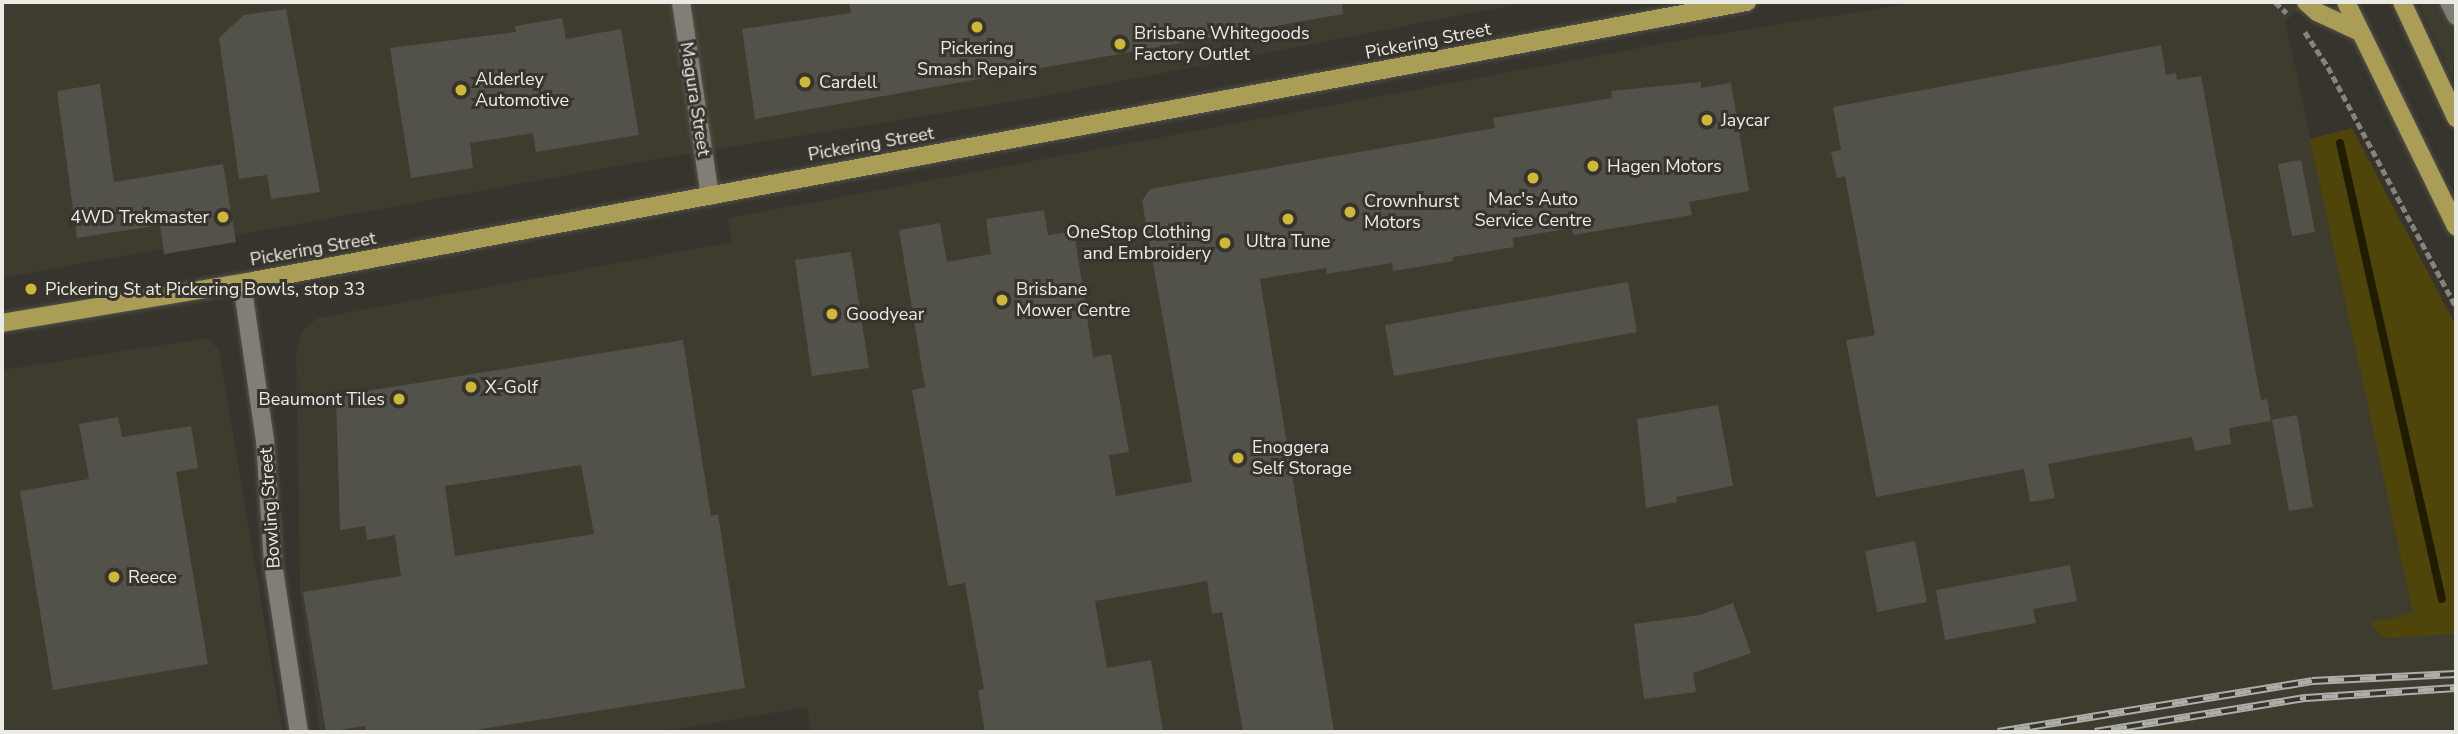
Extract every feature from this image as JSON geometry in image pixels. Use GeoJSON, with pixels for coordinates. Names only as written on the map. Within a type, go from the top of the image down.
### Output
{"type":"FeatureCollection","features":[{"type":"Feature","properties":{"kind":"main road","name":"Pickering Street"},"geometry":{"type":"LineString","coordinates":[[2,323],[242,283],[1746,2]]}},
{"type":"Feature","properties":{"kind":"main road"},"geometry":{"type":"LineString","coordinates":[[2306,2],[2317,12],[2360,32]]}},
{"type":"Feature","properties":{"kind":"main road"},"geometry":{"type":"LineString","coordinates":[[2346,2],[2456,227]]}},
{"type":"Feature","properties":{"kind":"main road"},"geometry":{"type":"LineString","coordinates":[[2402,2],[2456,118]]}},
{"type":"Feature","properties":{"kind":"street","name":"Magura Street"},"geometry":{"type":"LineString","coordinates":[[681,2],[710,196]]}},
{"type":"Feature","properties":{"kind":"street"},"geometry":{"type":"LineString","coordinates":[[2449,2],[2456,16]]}},
{"type":"Feature","properties":{"kind":"street","name":"Bowling Street"},"geometry":{"type":"LineString","coordinates":[[242,283],[265,440],[274,564],[299,732]]}},
{"type":"Feature","properties":{"kind":"path"},"geometry":{"type":"LineString","coordinates":[[2275,2],[2292,19]]}},
{"type":"Feature","properties":{"kind":"path"},"geometry":{"type":"LineString","coordinates":[[2301,28],[2328,67],[2456,307]]}},
{"type":"Feature","properties":{"kind":"shaded area"},"geometry":{"type":"Polygon","coordinates":[[[2,2],[1528,2],[1024,100],[644,161],[2,278],[2,2]]]}},
{"type":"Feature","properties":{"kind":"shaded area"},"geometry":{"type":"Polygon","coordinates":[[[1921,2],[2292,2],[2300,10],[2285,21],[2370,410],[2456,619],[2456,732],[811,732],[807,707],[657,732],[320,732],[300,590],[296,349],[303,330],[318,318],[732,242],[728,218],[1698,37],[1921,2]]]}},
{"type":"Feature","properties":{"kind":"shaded area"},"geometry":{"type":"Polygon","coordinates":[[[2418,2],[2456,2],[2453,79],[2425,17],[2418,2]]]}},
{"type":"Feature","properties":{"kind":"shaded area"},"geometry":{"type":"Polygon","coordinates":[[[2352,128],[2456,326],[2456,634],[2383,638],[2370,623],[2413,613],[2310,139],[2352,128]]]}},
{"type":"Feature","properties":{"kind":"shaded area"},"geometry":{"type":"Polygon","coordinates":[[[207,338],[219,350],[283,732],[2,732],[2,370],[207,338]]]}},
{"type":"Feature","properties":{"kind":"building"},"geometry":{"type":"Polygon","coordinates":[[[849,2],[1342,2],[1343,14],[755,119],[742,29],[851,13],[849,2]]]}},
{"type":"Feature","properties":{"kind":"building"},"geometry":{"type":"Polygon","coordinates":[[[286,9],[320,192],[271,199],[267,175],[239,179],[219,38],[244,15],[286,9]]]}},
{"type":"Feature","properties":{"kind":"building"},"geometry":{"type":"Polygon","coordinates":[[[562,18],[566,39],[621,29],[639,135],[536,152],[533,133],[470,143],[473,168],[411,178],[390,48],[516,32],[515,26],[562,18]]]}},
{"type":"Feature","properties":{"kind":"building"},"geometry":{"type":"Polygon","coordinates":[[[2161,45],[2166,75],[2176,73],[2177,80],[2201,76],[2261,400],[2267,399],[2271,421],[2229,428],[2231,444],[2195,451],[2192,437],[2048,464],[2055,498],[2030,502],[2024,469],[1876,497],[1846,340],[1875,335],[1845,176],[1837,178],[1831,152],[1841,150],[1833,107],[2161,45]]]}},
{"type":"Feature","properties":{"kind":"building"},"geometry":{"type":"Polygon","coordinates":[[[1701,82],[1701,88],[1731,83],[1749,191],[1689,202],[1692,215],[1573,235],[1572,228],[1513,238],[1514,247],[1453,257],[1453,261],[1393,271],[1392,263],[1327,274],[1326,268],[1260,279],[1334,732],[1243,732],[1222,612],[1212,614],[1207,581],[1095,601],[1107,668],[1151,660],[1163,732],[985,732],[978,690],[984,689],[965,583],[948,586],[912,390],[925,387],[899,230],[940,223],[947,262],[991,254],[986,219],[1044,210],[1048,235],[1074,231],[1093,357],[1111,354],[1129,452],[1109,455],[1116,496],[1192,482],[1142,201],[1150,189],[1495,128],[1493,118],[1612,98],[1611,91],[1701,82]]]}},
{"type":"Feature","properties":{"kind":"building"},"geometry":{"type":"Polygon","coordinates":[[[100,84],[114,182],[223,164],[236,242],[164,254],[160,225],[77,238],[57,91],[100,84]]]}},
{"type":"Feature","properties":{"kind":"building"},"geometry":{"type":"Polygon","coordinates":[[[2301,160],[2315,232],[2292,236],[2278,164],[2301,160]]]}},
{"type":"Feature","properties":{"kind":"building","name":"Goodyear"},"geometry":{"type":"Polygon","coordinates":[[[851,252],[869,368],[812,376],[795,260],[851,252]]]}},
{"type":"Feature","properties":{"kind":"building"},"geometry":{"type":"Polygon","coordinates":[[[1628,282],[1637,332],[1394,376],[1385,325],[1628,282]]]}},
{"type":"Feature","properties":{"kind":"building"},"geometry":{"type":"Polygon","coordinates":[[[683,340],[711,516],[718,514],[745,688],[462,732],[366,732],[365,726],[326,732],[303,592],[401,576],[395,535],[367,540],[365,526],[340,530],[336,396],[683,340]],[[581,465],[445,486],[455,556],[594,534],[581,465]]]}},
{"type":"Feature","properties":{"kind":"building"},"geometry":{"type":"Polygon","coordinates":[[[1718,405],[1733,486],[1676,497],[1677,502],[1646,508],[1637,419],[1718,405]]]}},
{"type":"Feature","properties":{"kind":"building"},"geometry":{"type":"Polygon","coordinates":[[[2297,415],[2313,507],[2289,511],[2272,420],[2297,415]]]}},
{"type":"Feature","properties":{"kind":"building","name":"Reece"},"geometry":{"type":"Polygon","coordinates":[[[118,417],[122,437],[191,426],[198,468],[176,472],[208,664],[53,690],[20,491],[89,479],[79,424],[118,417]]]}},
{"type":"Feature","properties":{"kind":"building"},"geometry":{"type":"Polygon","coordinates":[[[1915,541],[1927,602],[1877,612],[1865,551],[1915,541]]]}},
{"type":"Feature","properties":{"kind":"building"},"geometry":{"type":"Polygon","coordinates":[[[2070,565],[2077,601],[2033,609],[2036,623],[1945,640],[1936,590],[2070,565]]]}},
{"type":"Feature","properties":{"kind":"building"},"geometry":{"type":"Polygon","coordinates":[[[1733,603],[1751,653],[1693,673],[1696,692],[1644,699],[1634,624],[1700,615],[1733,603]]]}},
{"type":"Feature","properties":{"kind":"waterway"},"geometry":{"type":"LineString","coordinates":[[2340,143],[2442,599]]}},
{"type":"Feature","properties":{"kind":"railway"},"geometry":{"type":"LineString","coordinates":[[1998,732],[2312,681],[2456,674]]}},
{"type":"Feature","properties":{"kind":"railway"},"geometry":{"type":"LineString","coordinates":[[2095,732],[2306,698],[2456,688]]}},
{"type":"Feature","properties":{"kind":"place","name":"Pickering Smash Repairs"},"geometry":{"type":"Point","coordinates":[977,27]}},
{"type":"Feature","properties":{"kind":"place","name":"Brisbane Whitegoods Factory Outlet"},"geometry":{"type":"Point","coordinates":[1120,44]}},
{"type":"Feature","properties":{"kind":"place","name":"Cardell"},"geometry":{"type":"Point","coordinates":[805,82]}},
{"type":"Feature","properties":{"kind":"place","name":"Alderley Automotive"},"geometry":{"type":"Point","coordinates":[461,90]}},
{"type":"Feature","properties":{"kind":"place","name":"Jaycar"},"geometry":{"type":"Point","coordinates":[1707,120]}},
{"type":"Feature","properties":{"kind":"place","name":"Hagen Motors"},"geometry":{"type":"Point","coordinates":[1593,166]}},
{"type":"Feature","properties":{"kind":"place","name":"Mac's Auto Service Centre"},"geometry":{"type":"Point","coordinates":[1533,178]}},
{"type":"Feature","properties":{"kind":"place","name":"Crownhurst Motors"},"geometry":{"type":"Point","coordinates":[1350,212]}},
{"type":"Feature","properties":{"kind":"place","name":"4WD Trekmaster"},"geometry":{"type":"Point","coordinates":[223,217]}},
{"type":"Feature","properties":{"kind":"place","name":"Ultra Tune"},"geometry":{"type":"Point","coordinates":[1288,219]}},
{"type":"Feature","properties":{"kind":"place","name":"OneStop Clothing and Embroidery"},"geometry":{"type":"Point","coordinates":[1225,243]}},
{"type":"Feature","properties":{"kind":"place","name":"Pickering St at Pickering Bowls, stop 33"},"geometry":{"type":"Point","coordinates":[31,289]}},
{"type":"Feature","properties":{"kind":"place","name":"Brisbane Mower Centre"},"geometry":{"type":"Point","coordinates":[1002,300]}},
{"type":"Feature","properties":{"kind":"place","name":"Goodyear"},"geometry":{"type":"Point","coordinates":[832,314]}},
{"type":"Feature","properties":{"kind":"place","name":"X-Golf"},"geometry":{"type":"Point","coordinates":[471,387]}},
{"type":"Feature","properties":{"kind":"place","name":"Beaumont Tiles"},"geometry":{"type":"Point","coordinates":[399,399]}},
{"type":"Feature","properties":{"kind":"place","name":"Enoggera Self Storage"},"geometry":{"type":"Point","coordinates":[1238,458]}},
{"type":"Feature","properties":{"kind":"place","name":"Reece"},"geometry":{"type":"Point","coordinates":[114,577]}}]}
